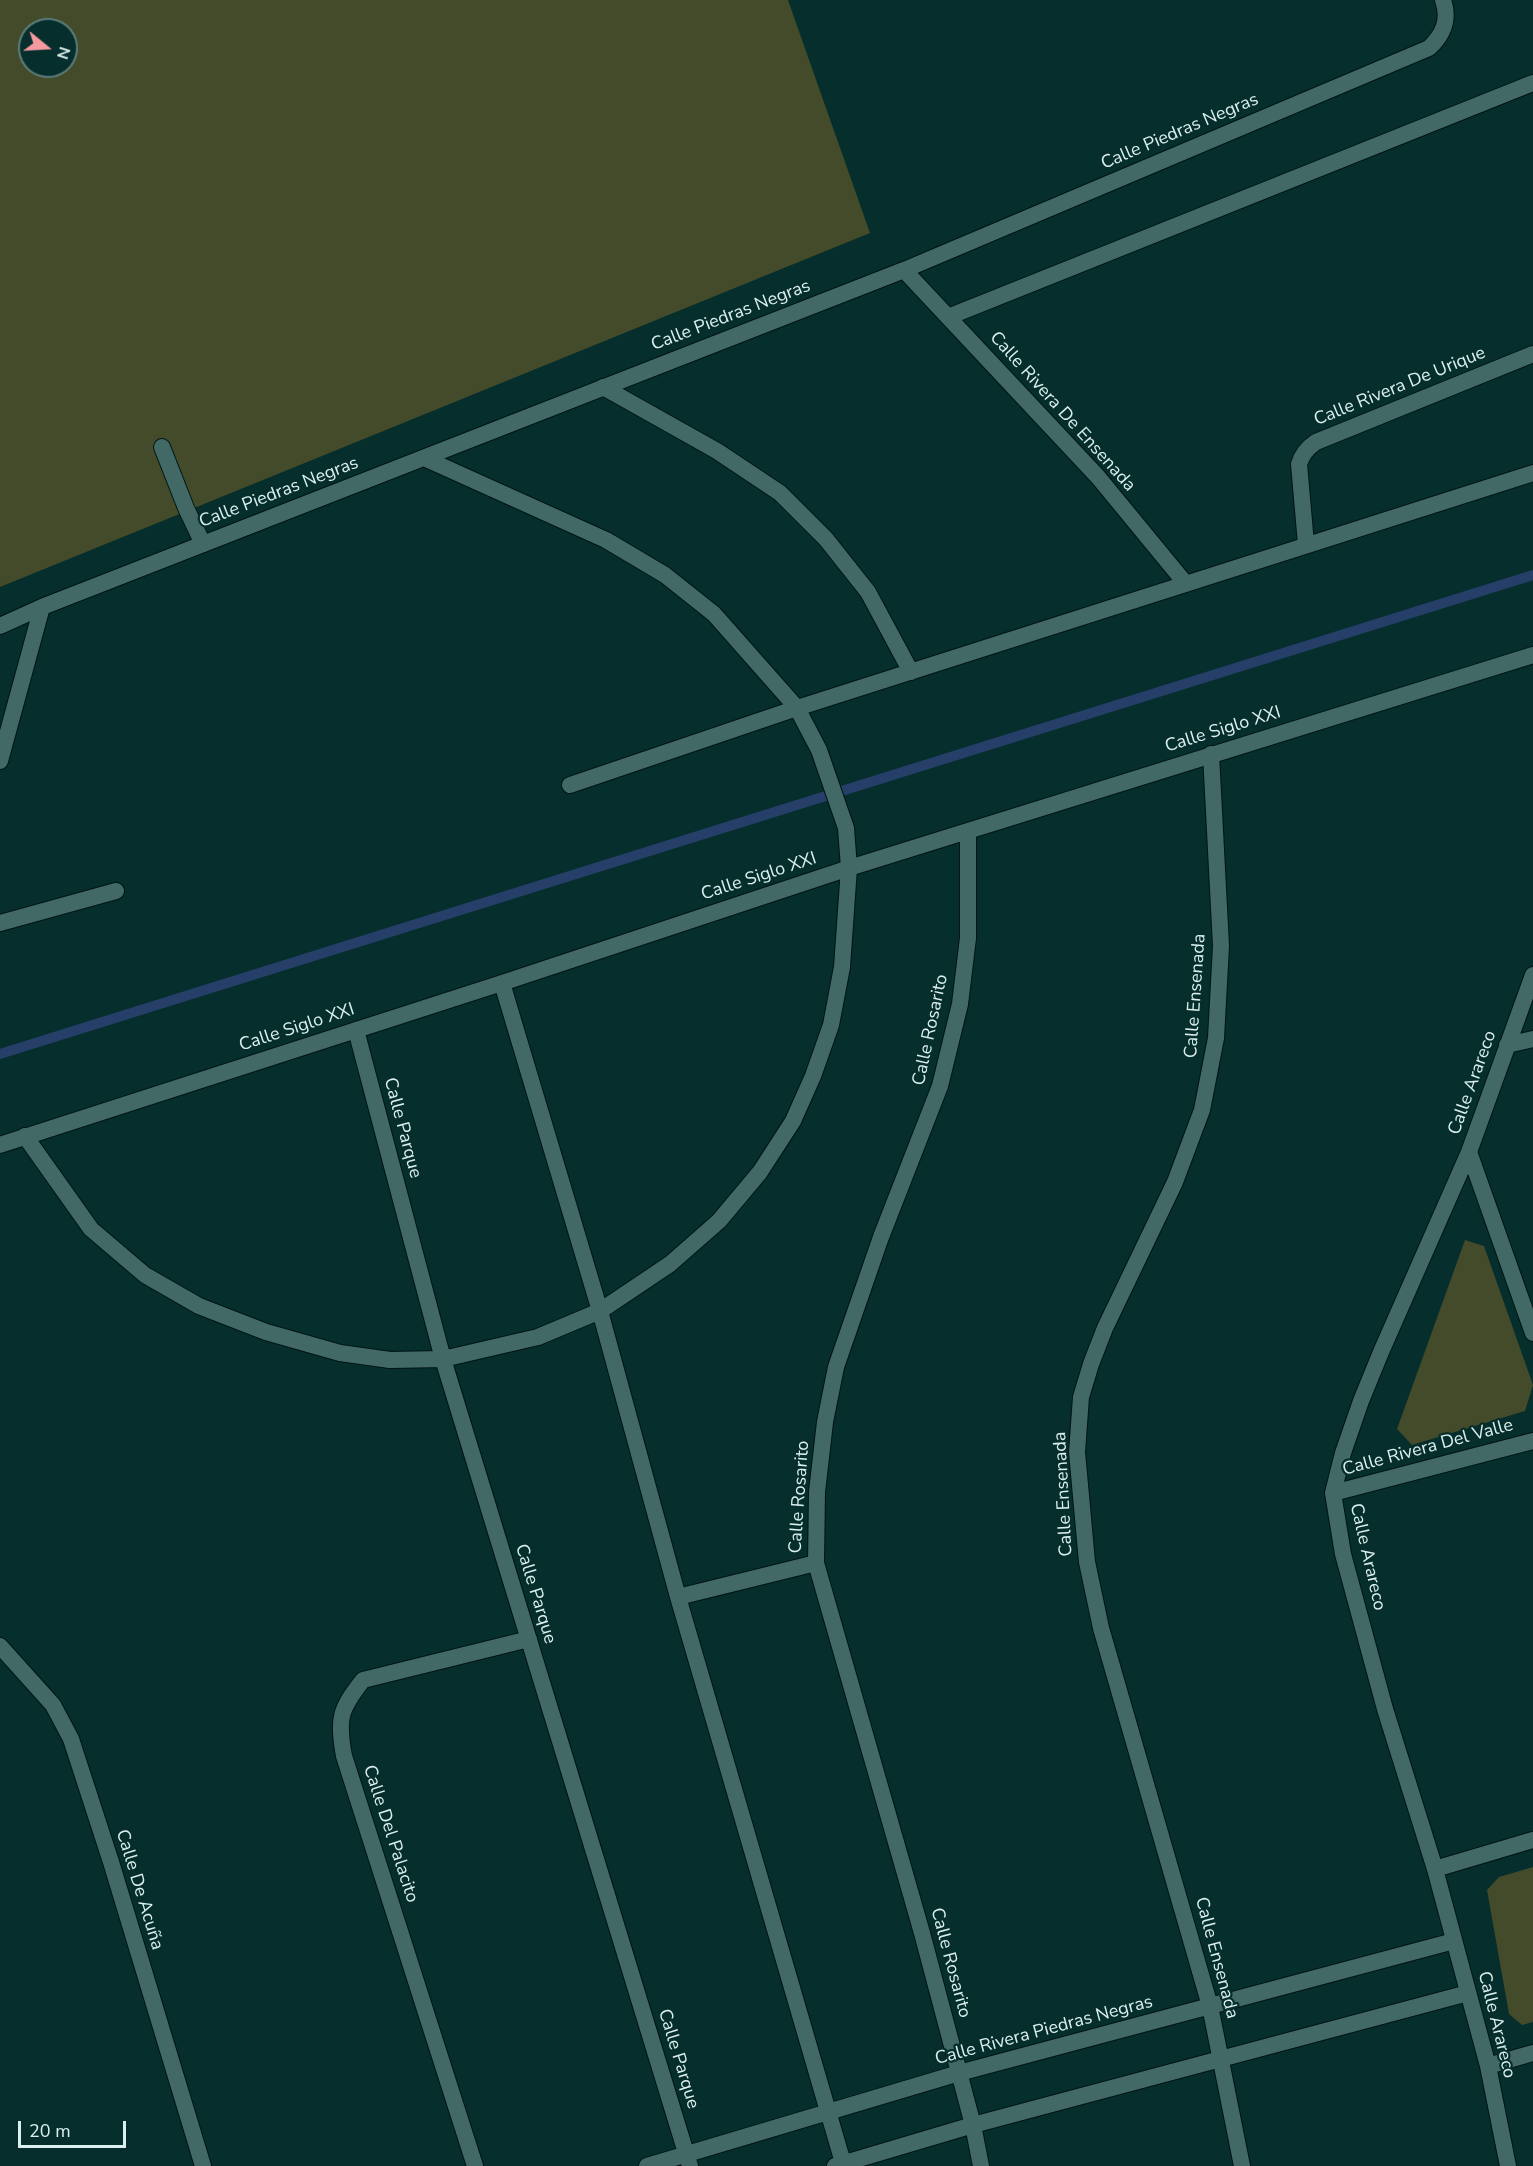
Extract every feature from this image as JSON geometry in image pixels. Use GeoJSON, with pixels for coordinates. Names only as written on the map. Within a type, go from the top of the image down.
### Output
{"type":"FeatureCollection","features":[{"type":"Feature","properties":{"kind":"street","name":"Calle Piedras Negras"},"geometry":{"type":"LineString","coordinates":[[0,626],[42,607],[904,270],[1428,48],[1439,38],[1445,25],[1444,4]]}},
{"type":"Feature","properties":{"kind":"street"},"geometry":{"type":"LineString","coordinates":[[948,317],[1533,83]]}},
{"type":"Feature","properties":{"kind":"street","name":"Calle Rivera De Ensenada"},"geometry":{"type":"LineString","coordinates":[[904,270],[1098,477],[1186,584]]}},
{"type":"Feature","properties":{"kind":"street","name":"Calle Rivera De Urique"},"geometry":{"type":"LineString","coordinates":[[1306,544],[1299,464],[1302,454],[1308,447],[1533,354]]}},
{"type":"Feature","properties":{"kind":"street"},"geometry":{"type":"LineString","coordinates":[[603,387],[717,451],[780,493],[826,538],[868,592],[911,672]]}},
{"type":"Feature","properties":{"kind":"street"},"geometry":{"type":"LineString","coordinates":[[162,447],[203,544]]}},
{"type":"Feature","properties":{"kind":"street"},"geometry":{"type":"LineString","coordinates":[[25,1136],[91,1229],[145,1275],[200,1306],[266,1332],[340,1353],[390,1360],[443,1359],[538,1337],[600,1311],[670,1264],[719,1221],[760,1172],[793,1120],[813,1076],[831,1025],[842,967],[849,868],[846,828],[819,750],[797,708],[714,614],[665,575],[606,540],[424,458]]}},
{"type":"Feature","properties":{"kind":"street"},"geometry":{"type":"LineString","coordinates":[[570,785],[797,708],[1533,472]]}},
{"type":"Feature","properties":{"kind":"street"},"geometry":{"type":"LineString","coordinates":[[0,761],[42,607]]}},
{"type":"Feature","properties":{"kind":"street","name":"Calle Siglo XXI"},"geometry":{"type":"LineString","coordinates":[[0,1145],[849,868],[1533,655]]}},
{"type":"Feature","properties":{"kind":"street","name":"Calle Ensenada"},"geometry":{"type":"LineString","coordinates":[[1211,754],[1221,946],[1216,1038],[1212,1059],[1202,1110],[1175,1182],[1090,1364],[1081,1397],[1077,1452],[1087,1562],[1101,1629],[1210,2006],[1242,2166]]}},
{"type":"Feature","properties":{"kind":"street","name":"Calle Rosarito"},"geometry":{"type":"LineString","coordinates":[[968,831],[968,938],[960,1004],[940,1086],[881,1237],[836,1367],[825,1422],[818,1492],[816,1563],[922,1933],[973,2125],[981,2166]]}},
{"type":"Feature","properties":{"kind":"street"},"geometry":{"type":"LineString","coordinates":[[0,923],[116,891]]}},
{"type":"Feature","properties":{"kind":"street","name":"Calle Arareco"},"geometry":{"type":"LineString","coordinates":[[1508,2166],[1488,2066],[1435,1869],[1385,1709],[1358,1610],[1343,1554],[1333,1493],[1343,1453],[1381,1352],[1469,1152],[1533,975]]}},
{"type":"Feature","properties":{"kind":"street"},"geometry":{"type":"LineString","coordinates":[[502,983],[600,1311],[678,1598],[828,2112],[841,2165],[973,2125],[1222,2061],[1468,1993]]}},
{"type":"Feature","properties":{"kind":"street","name":"Calle Parque"},"geometry":{"type":"LineString","coordinates":[[356,1030],[443,1359],[688,2160]]}},
{"type":"Feature","properties":{"kind":"street"},"geometry":{"type":"LineString","coordinates":[[1507,1045],[1533,1039]]}},
{"type":"Feature","properties":{"kind":"street"},"geometry":{"type":"LineString","coordinates":[[1469,1152],[1533,1333]]}},
{"type":"Feature","properties":{"kind":"street","name":"Calle Rivera Del Valle"},"geometry":{"type":"LineString","coordinates":[[1333,1493],[1533,1441]]}},
{"type":"Feature","properties":{"kind":"street"},"geometry":{"type":"LineString","coordinates":[[678,1598],[816,1563]]}},
{"type":"Feature","properties":{"kind":"street","name":"Calle Del Palacito"},"geometry":{"type":"LineString","coordinates":[[476,2166],[344,1756],[340,1720],[347,1700],[363,1680],[529,1639]]}},
{"type":"Feature","properties":{"kind":"street","name":"Calle De Acuña"},"geometry":{"type":"LineString","coordinates":[[0,1646],[54,1705],[71,1739],[111,1862],[203,2166]]}},
{"type":"Feature","properties":{"kind":"street"},"geometry":{"type":"LineString","coordinates":[[1435,1869],[1533,1840]]}},
{"type":"Feature","properties":{"kind":"street","name":"Calle Rivera Piedras Negras"},"geometry":{"type":"LineString","coordinates":[[647,2166],[688,2160],[828,2112],[959,2073],[1454,1941]]}},
{"type":"Feature","properties":{"kind":"street"},"geometry":{"type":"LineString","coordinates":[[1488,2066],[1533,2053]]}},
{"type":"Feature","properties":{"kind":"green space"},"geometry":{"type":"Polygon","coordinates":[[[0,0],[788,0],[870,233],[0,587],[0,0]]]}},
{"type":"Feature","properties":{"kind":"green space"},"geometry":{"type":"Polygon","coordinates":[[[1465,1240],[1484,1246],[1533,1385],[1525,1411],[1412,1445],[1397,1429],[1465,1240]]]}},
{"type":"Feature","properties":{"kind":"green space"},"geometry":{"type":"Polygon","coordinates":[[[1533,1867],[1533,2022],[1522,2025],[1509,2014],[1487,1890],[1499,1877],[1533,1867]]]}},
{"type":"Feature","properties":{"kind":"waterway"},"geometry":{"type":"LineString","coordinates":[[0,1054],[1533,575]]}}]}
